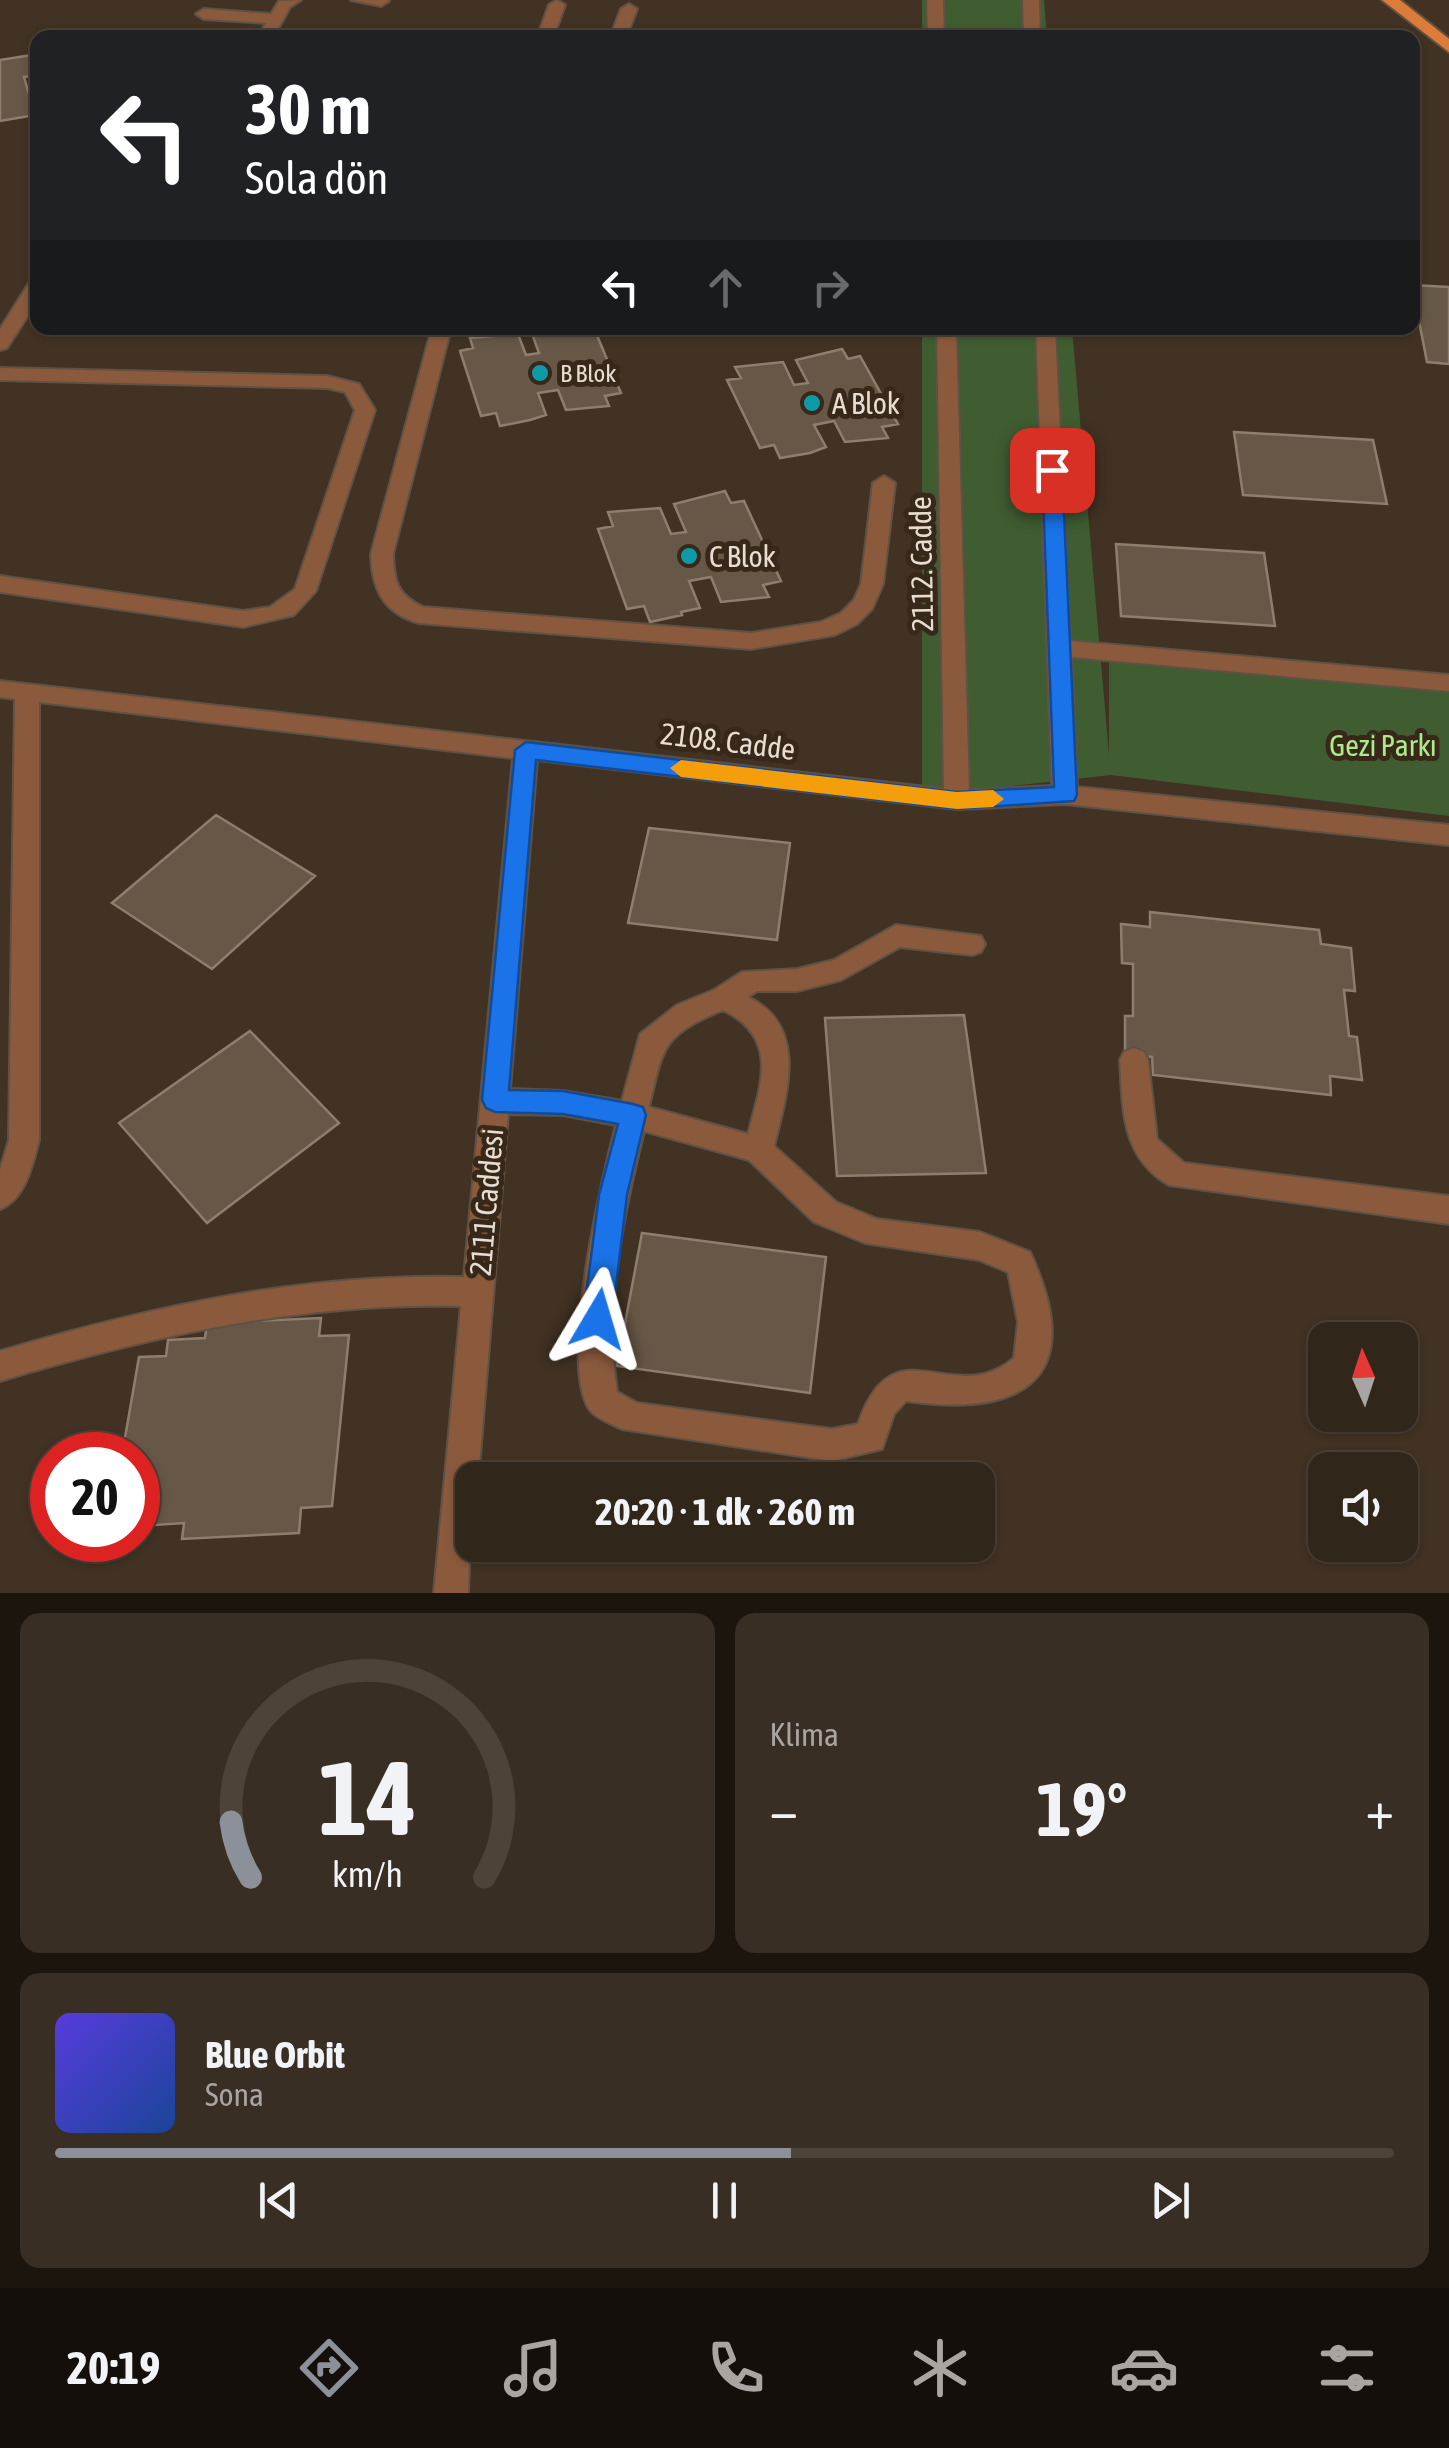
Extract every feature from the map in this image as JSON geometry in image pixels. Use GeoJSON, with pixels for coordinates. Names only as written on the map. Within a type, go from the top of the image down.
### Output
{"type":"FeatureCollection","features":[{"type":"Feature","properties":{"kind":"main road"},"geometry":{"type":"LineString","coordinates":[[1390,0],[1449,47]]}},
{"type":"Feature","properties":{"kind":"street"},"geometry":{"type":"LineString","coordinates":[[269,30],[293,0]]}},
{"type":"Feature","properties":{"kind":"street"},"geometry":{"type":"LineString","coordinates":[[359,0],[381,2]]}},
{"type":"Feature","properties":{"kind":"street"},"geometry":{"type":"LineString","coordinates":[[935,0],[936,30]]}},
{"type":"Feature","properties":{"kind":"street"},"geometry":{"type":"LineString","coordinates":[[1031,0],[1032,30]]}},
{"type":"Feature","properties":{"kind":"street"},"geometry":{"type":"LineString","coordinates":[[548,30],[557,5]]}},
{"type":"Feature","properties":{"kind":"street"},"geometry":{"type":"LineString","coordinates":[[621,30],[629,9]]}},
{"type":"Feature","properties":{"kind":"street"},"geometry":{"type":"LineString","coordinates":[[205,14],[274,19]]}},
{"type":"Feature","properties":{"kind":"street"},"geometry":{"type":"LineString","coordinates":[[0,344],[30,297]]}},
{"type":"Feature","properties":{"kind":"street"},"geometry":{"type":"LineString","coordinates":[[439,335],[382,554],[382,582],[394,604],[419,615],[750,641],[806,637],[840,628],[861,608],[874,584],[884,483]]}},
{"type":"Feature","properties":{"kind":"street","name":"2112. Cadde"},"geometry":{"type":"LineString","coordinates":[[946,335],[957,800]]}},
{"type":"Feature","properties":{"kind":"street"},"geometry":{"type":"LineString","coordinates":[[1046,335],[1066,795]]}},
{"type":"Feature","properties":{"kind":"street"},"geometry":{"type":"LineString","coordinates":[[0,374],[326,382],[352,385],[362,396],[365,410],[305,591],[294,606],[271,616],[243,619],[0,584]]}},
{"type":"Feature","properties":{"kind":"street"},"geometry":{"type":"LineString","coordinates":[[1060,648],[1449,683]]}},
{"type":"Feature","properties":{"kind":"street"},"geometry":{"type":"LineString","coordinates":[[0,1196],[18,1167],[24,1140],[11,804],[14,691]]}},
{"type":"Feature","properties":{"kind":"street","name":"2108. Cadde"},"geometry":{"type":"LineString","coordinates":[[14,691],[957,800],[1066,795],[1449,835]]}},
{"type":"Feature","properties":{"kind":"street","name":"2111 Caddesi"},"geometry":{"type":"LineString","coordinates":[[451,1593],[526,750]]}},
{"type":"Feature","properties":{"kind":"street"},"geometry":{"type":"LineString","coordinates":[[495,1100],[563,1103],[633,1115],[758,1150],[826,1212],[876,1233],[980,1246],[1018,1262],[1028,1282],[1036,1338],[1026,1372],[1006,1387],[948,1392],[900,1385],[880,1405],[870,1438],[832,1445],[633,1418],[602,1400],[593,1355],[613,1195],[633,1115],[650,1042],[687,1013],[724,998],[752,980],[797,980],[842,969],[896,936],[972,944]]}},
{"type":"Feature","properties":{"kind":"street"},"geometry":{"type":"LineString","coordinates":[[724,998],[748,1006],[771,1029],[775,1046],[778,1062],[758,1150]]}},
{"type":"Feature","properties":{"kind":"street"},"geometry":{"type":"LineString","coordinates":[[1134,1060],[1143,1150],[1156,1166],[1178,1176],[1449,1210]]}},
{"type":"Feature","properties":{"kind":"street"},"geometry":{"type":"LineString","coordinates":[[0,1366],[242,1302],[395,1287],[478,1292]]}},
{"type":"Feature","properties":{"kind":"green space"},"geometry":{"type":"Polygon","coordinates":[[[922,0],[1044,0],[1046,30],[922,30],[922,0]]]}},
{"type":"Feature","properties":{"kind":"green space","name":"Gezi Parkı"},"geometry":{"type":"Polygon","coordinates":[[[922,335],[1073,335],[1109,755],[1109,658],[1449,687],[1449,816],[1111,775],[922,796],[922,335]]]}},
{"type":"Feature","properties":{"kind":"building"},"geometry":{"type":"Polygon","coordinates":[[[30,55],[30,76],[24,77],[30,116],[0,121],[0,60],[30,55]]]}},
{"type":"Feature","properties":{"kind":"building"},"geometry":{"type":"Polygon","coordinates":[[[1420,285],[1449,287],[1449,364],[1427,362],[1420,326],[1420,285]]]}},
{"type":"Feature","properties":{"kind":"building","name":"B Blok"},"geometry":{"type":"Polygon","coordinates":[[[518,335],[526,355],[539,353],[532,335],[597,335],[621,393],[605,396],[609,406],[566,410],[558,390],[538,393],[546,415],[500,426],[496,413],[481,416],[460,351],[473,348],[470,338],[518,335]]]}},
{"type":"Feature","properties":{"kind":"building","name":"A Blok"},"geometry":{"type":"Polygon","coordinates":[[[842,349],[848,359],[860,356],[898,424],[882,427],[888,438],[845,442],[834,421],[814,425],[826,447],[810,453],[780,458],[774,445],[760,448],[727,380],[741,378],[735,367],[783,362],[794,385],[808,383],[796,360],[842,349]]]}},
{"type":"Feature","properties":{"kind":"building"},"geometry":{"type":"Polygon","coordinates":[[[1234,432],[1373,440],[1387,504],[1243,495],[1234,432]]]}},
{"type":"Feature","properties":{"kind":"building","name":"C Blok"},"geometry":{"type":"Polygon","coordinates":[[[725,491],[731,503],[744,501],[781,581],[763,585],[769,597],[721,602],[711,577],[689,581],[700,608],[681,612],[682,615],[650,622],[644,606],[627,609],[598,529],[613,526],[608,512],[660,508],[671,534],[686,532],[674,504],[725,491]]]}},
{"type":"Feature","properties":{"kind":"building"},"geometry":{"type":"Polygon","coordinates":[[[1116,544],[1264,553],[1275,626],[1121,616],[1116,544]]]}},
{"type":"Feature","properties":{"kind":"building"},"geometry":{"type":"Polygon","coordinates":[[[216,815],[315,876],[212,969],[112,903],[216,815]]]}},
{"type":"Feature","properties":{"kind":"building"},"geometry":{"type":"Polygon","coordinates":[[[649,828],[790,843],[777,940],[628,923],[649,828]]]}},
{"type":"Feature","properties":{"kind":"building"},"geometry":{"type":"Polygon","coordinates":[[[1150,912],[1319,930],[1321,944],[1351,948],[1355,991],[1344,990],[1349,1036],[1357,1037],[1362,1080],[1330,1076],[1331,1095],[1153,1075],[1152,1057],[1125,1054],[1125,1016],[1133,1016],[1133,964],[1122,963],[1121,924],[1150,927],[1150,912]]]}},
{"type":"Feature","properties":{"kind":"building"},"geometry":{"type":"Polygon","coordinates":[[[964,1015],[986,1173],[837,1176],[825,1018],[964,1015]]]}},
{"type":"Feature","properties":{"kind":"building"},"geometry":{"type":"Polygon","coordinates":[[[250,1031],[339,1123],[207,1223],[119,1123],[250,1031]]]}},
{"type":"Feature","properties":{"kind":"building"},"geometry":{"type":"Polygon","coordinates":[[[642,1233],[826,1257],[810,1393],[617,1366],[642,1233]]]}},
{"type":"Feature","properties":{"kind":"building"},"geometry":{"type":"Polygon","coordinates":[[[321,1318],[319,1336],[349,1335],[332,1506],[301,1508],[299,1533],[182,1539],[184,1523],[160,1525],[160,1432],[126,1432],[139,1357],[166,1356],[168,1340],[205,1338],[207,1323],[321,1318]]]}},
{"type":"Feature","properties":{"kind":"slow traffic"},"geometry":{"type":"LineString","coordinates":[[681,768],[957,800],[993,799]]}},
{"type":"Feature","properties":{"kind":"place","name":"B Blok"},"geometry":{"type":"Point","coordinates":[540,373]}},
{"type":"Feature","properties":{"kind":"place","name":"A Blok"},"geometry":{"type":"Point","coordinates":[812,403]}},
{"type":"Feature","properties":{"kind":"place","name":"C Blok"},"geometry":{"type":"Point","coordinates":[689,556]}},
{"type":"Feature","properties":{"kind":"route"},"geometry":{"type":"LineString","coordinates":[[598,1319],[613,1195],[633,1115],[563,1103],[495,1100],[526,750],[957,800],[1066,795],[1052,470]]}}]}
